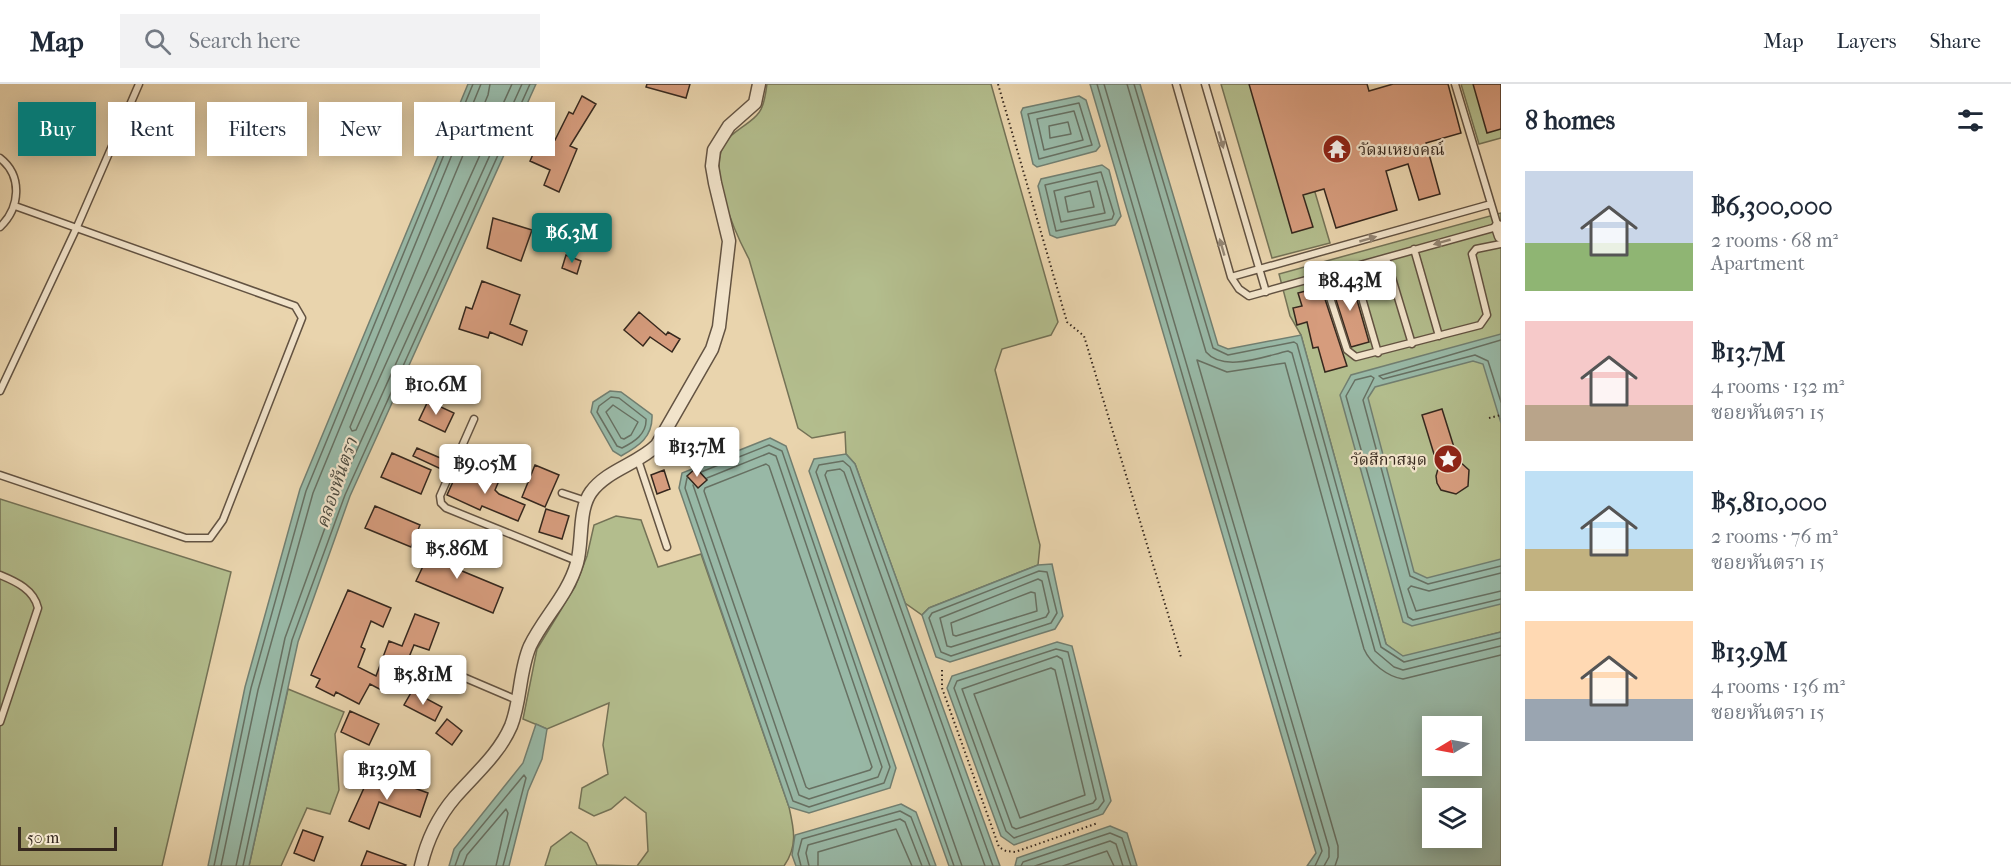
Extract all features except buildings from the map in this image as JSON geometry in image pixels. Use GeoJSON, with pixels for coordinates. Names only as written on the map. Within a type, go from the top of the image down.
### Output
{"type":"FeatureCollection","features":[{"type":"Feature","properties":{"kind":"street"},"geometry":{"type":"LineString","coordinates":[[421,866],[428,842],[440,817],[498,750],[511,725],[531,645],[571,581],[578,561],[587,502],[591,492],[605,478],[638,460],[657,445],[711,349],[719,327],[729,241],[714,183],[712,166],[714,150],[729,126],[755,103],[759,84]]}},
{"type":"Feature","properties":{"kind":"lane"},"geometry":{"type":"LineString","coordinates":[[0,391],[76,229],[139,84]]}},
{"type":"Feature","properties":{"kind":"lane"},"geometry":{"type":"LineString","coordinates":[[1176,84],[1231,277],[1239,289],[1249,296],[1414,249],[1500,230],[1455,84]]}},
{"type":"Feature","properties":{"kind":"lane"},"geometry":{"type":"LineString","coordinates":[[1205,84],[1266,292]]}},
{"type":"Feature","properties":{"kind":"lane"},"geometry":{"type":"LineString","coordinates":[[0,158],[13,174],[17,189],[15,206],[8,219],[0,227]]}},
{"type":"Feature","properties":{"kind":"lane"},"geometry":{"type":"LineString","coordinates":[[1231,277],[1491,204]]}},
{"type":"Feature","properties":{"kind":"lane"},"geometry":{"type":"LineString","coordinates":[[0,475],[186,538],[210,538],[223,520],[302,318],[295,306],[15,206]]}},
{"type":"Feature","properties":{"kind":"lane"},"geometry":{"type":"LineString","coordinates":[[1323,276],[1347,350],[1356,357],[1412,344],[1480,324],[1486,315],[1472,254],[1476,249],[1501,244]]}},
{"type":"Feature","properties":{"kind":"lane"},"geometry":{"type":"LineString","coordinates":[[1414,249],[1439,336]]}},
{"type":"Feature","properties":{"kind":"lane"},"geometry":{"type":"LineString","coordinates":[[1386,258],[1412,344]]}},
{"type":"Feature","properties":{"kind":"lane"},"geometry":{"type":"LineString","coordinates":[[1353,267],[1378,353]]}},
{"type":"Feature","properties":{"kind":"lane"},"geometry":{"type":"LineString","coordinates":[[474,419],[440,496],[441,503],[446,508],[578,561]]}},
{"type":"Feature","properties":{"kind":"lane"},"geometry":{"type":"LineString","coordinates":[[638,460],[667,547]]}},
{"type":"Feature","properties":{"kind":"lane"},"geometry":{"type":"LineString","coordinates":[[562,493],[587,502]]}},
{"type":"Feature","properties":{"kind":"lane"},"geometry":{"type":"LineString","coordinates":[[0,575],[15,581],[36,597],[39,608],[0,722]]}},
{"type":"Feature","properties":{"kind":"lane"},"geometry":{"type":"LineString","coordinates":[[428,662],[518,700]]}},
{"type":"Feature","properties":{"kind":"path"},"geometry":{"type":"LineString","coordinates":[[998,84],[1066,322],[1084,336],[1181,657]]}},
{"type":"Feature","properties":{"kind":"path"},"geometry":{"type":"LineString","coordinates":[[1489,418],[1501,415]]}},
{"type":"Feature","properties":{"kind":"path"},"geometry":{"type":"LineString","coordinates":[[942,670],[942,688],[999,847],[1015,852],[1098,823]]}},
{"type":"Feature","properties":{"kind":"green space"},"geometry":{"type":"Polygon","coordinates":[[[767,84],[991,84],[1058,322],[1051,335],[1002,349],[995,370],[1040,545],[1038,565],[929,608],[922,615],[905,603],[855,464],[846,454],[845,432],[812,438],[798,428],[749,259],[725,200],[719,167],[721,153],[726,141],[759,112],[767,84]]]}},
{"type":"Feature","properties":{"kind":"green space"},"geometry":{"type":"Polygon","coordinates":[[[1221,84],[1283,84],[1330,243],[1272,258],[1221,84]]]}},
{"type":"Feature","properties":{"kind":"green space"},"geometry":{"type":"Polygon","coordinates":[[[1461,84],[1501,84],[1501,138],[1479,144],[1461,84]]]}},
{"type":"Feature","properties":{"kind":"green space"},"geometry":{"type":"Polygon","coordinates":[[[1501,213],[1501,632],[1403,657],[1386,644],[1301,335],[1290,316],[1279,274],[1501,213]]]}},
{"type":"Feature","properties":{"kind":"green space"},"geometry":{"type":"Polygon","coordinates":[[[0,499],[231,572],[162,866],[0,866],[0,499]]]}},
{"type":"Feature","properties":{"kind":"green space"},"geometry":{"type":"Polygon","coordinates":[[[616,516],[641,520],[658,567],[701,554],[789,807],[793,844],[784,866],[637,866],[648,851],[646,813],[625,797],[611,809],[594,816],[579,808],[582,788],[608,774],[603,745],[609,703],[547,729],[523,719],[537,649],[575,587],[587,556],[594,525],[616,516]]]}},
{"type":"Feature","properties":{"kind":"green space"},"geometry":{"type":"Polygon","coordinates":[[[288,689],[344,712],[335,734],[339,790],[330,814],[307,808],[281,866],[249,866],[288,689]]]}},
{"type":"Feature","properties":{"kind":"green space"},"geometry":{"type":"Polygon","coordinates":[[[571,832],[587,843],[597,865],[637,866],[545,866],[551,847],[571,832]]]}},
{"type":"Feature","properties":{"kind":"water"},"geometry":{"type":"Polygon","coordinates":[[[468,84],[536,84],[528,102],[461,102],[468,84]]]}},
{"type":"Feature","properties":{"kind":"water"},"geometry":{"type":"Polygon","coordinates":[[[1090,84],[1140,84],[1218,345],[1228,349],[1301,335],[1386,644],[1403,656],[1501,632],[1501,866],[1307,866],[1316,853],[1090,84]]]}},
{"type":"Feature","properties":{"kind":"water"},"geometry":{"type":"Polygon","coordinates":[[[1079,96],[1086,100],[1100,146],[1096,151],[1037,167],[1033,164],[1021,112],[1023,108],[1079,96]]]}},
{"type":"Feature","properties":{"kind":"water","name":"คลองหันตรา"},"geometry":{"type":"Polygon","coordinates":[[[438,156],[503,156],[350,496],[298,642],[249,866],[208,866],[245,687],[300,489],[438,156]]]}},
{"type":"Feature","properties":{"kind":"water"},"geometry":{"type":"Polygon","coordinates":[[[1102,165],[1109,170],[1121,216],[1115,225],[1057,238],[1050,235],[1038,186],[1041,179],[1102,165]]]}},
{"type":"Feature","properties":{"kind":"water"},"geometry":{"type":"Polygon","coordinates":[[[1501,334],[1501,423],[1483,364],[1473,361],[1375,387],[1368,398],[1414,572],[1427,578],[1501,559],[1501,604],[1412,626],[1403,622],[1340,395],[1351,375],[1501,334]]]}},
{"type":"Feature","properties":{"kind":"water"},"geometry":{"type":"Polygon","coordinates":[[[610,391],[621,392],[652,415],[652,423],[644,440],[621,456],[613,451],[591,412],[593,402],[610,391]]]}},
{"type":"Feature","properties":{"kind":"water"},"geometry":{"type":"Polygon","coordinates":[[[770,438],[786,446],[896,768],[890,788],[809,813],[789,807],[679,488],[682,473],[770,438]]]}},
{"type":"Feature","properties":{"kind":"water"},"geometry":{"type":"Polygon","coordinates":[[[846,454],[855,464],[1000,866],[949,866],[809,471],[814,459],[846,454]]]}},
{"type":"Feature","properties":{"kind":"water"},"geometry":{"type":"Polygon","coordinates":[[[1052,564],[1063,616],[1055,629],[950,662],[936,657],[922,615],[929,608],[1038,565],[1052,564]]]}},
{"type":"Feature","properties":{"kind":"water"},"geometry":{"type":"Polygon","coordinates":[[[1057,642],[1072,646],[1111,801],[1103,814],[1014,845],[1001,836],[947,688],[952,676],[1057,642]]]}},
{"type":"Feature","properties":{"kind":"water"},"geometry":{"type":"Polygon","coordinates":[[[536,724],[547,729],[542,759],[528,791],[509,866],[449,866],[454,849],[523,763],[536,724]]]}},
{"type":"Feature","properties":{"kind":"water"},"geometry":{"type":"Polygon","coordinates":[[[901,804],[916,812],[936,866],[796,866],[792,855],[795,835],[901,804]]]}},
{"type":"Feature","properties":{"kind":"water"},"geometry":{"type":"Polygon","coordinates":[[[1110,826],[1127,833],[1137,866],[1015,866],[1017,858],[1110,826]]]}},
{"type":"Feature","properties":{"kind":"place","name":"วัดมเหยงคณ์"},"geometry":{"type":"Point","coordinates":[1337,149]}},
{"type":"Feature","properties":{"kind":"place","name":"วัดสีกาสมุด"},"geometry":{"type":"Point","coordinates":[1448,459]}}]}
